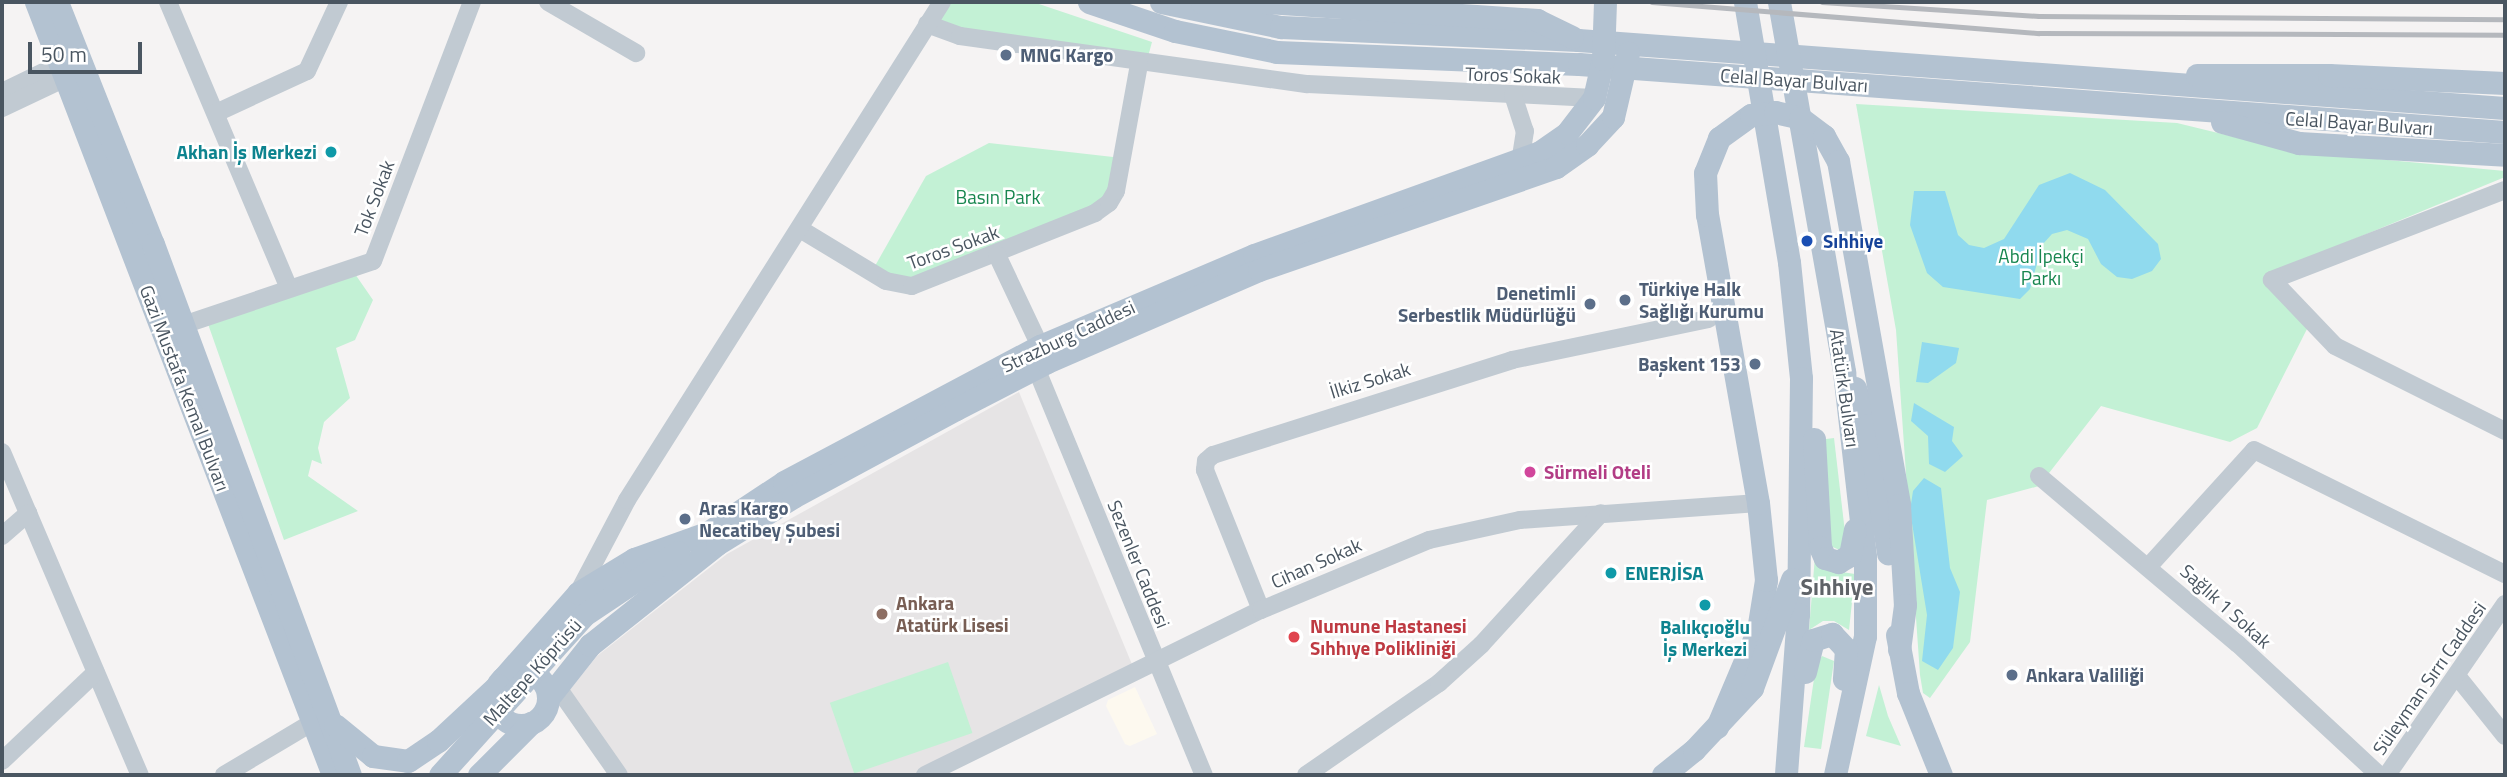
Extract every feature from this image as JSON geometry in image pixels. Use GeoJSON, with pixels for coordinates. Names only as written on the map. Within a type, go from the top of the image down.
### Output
{"type":"FeatureCollection","features":[{"type":"Feature","properties":{"kind":"main road","name":"Gazi Mustafa Kemal Bulvarı"},"geometry":{"type":"LineString","coordinates":[[36,2],[320,719],[351,775]]}},
{"type":"Feature","properties":{"kind":"main road","name":"Gazi Mustafa Kemal Bulvarı"},"geometry":{"type":"LineString","coordinates":[[57,2],[183,325],[320,719],[332,775]]}},
{"type":"Feature","properties":{"kind":"main road","name":"Celal Bayar Bulvarı"},"geometry":{"type":"LineString","coordinates":[[1088,2],[1220,42],[1277,52],[1626,68],[2072,79],[2505,132]]}},
{"type":"Feature","properties":{"kind":"main road","name":"Celal Bayar Bulvarı"},"geometry":{"type":"LineString","coordinates":[[1162,2],[1227,18],[1319,29],[1629,44],[1869,75],[2193,111],[2505,108]]}},
{"type":"Feature","properties":{"kind":"main road"},"geometry":{"type":"LineString","coordinates":[[1162,2],[1411,7],[1537,20],[1578,40]]}},
{"type":"Feature","properties":{"kind":"main road","name":"Atatürk Bulvarı"},"geometry":{"type":"LineString","coordinates":[[1745,2],[1789,262],[1801,378],[1800,560],[1791,746],[1786,775]]}},
{"type":"Feature","properties":{"kind":"main road","name":"Atatürk Bulvarı"},"geometry":{"type":"LineString","coordinates":[[1779,2],[1844,372],[1865,557],[1866,623],[1837,767]]}},
{"type":"Feature","properties":{"kind":"main road"},"geometry":{"type":"LineString","coordinates":[[1594,99],[1605,9]]}},
{"type":"Feature","properties":{"kind":"main road","name":"Strazburg Caddesi"},"geometry":{"type":"LineString","coordinates":[[1038,357],[1259,270],[1465,201],[1556,167],[1587,145],[1613,117],[1626,68],[1629,44]]}},
{"type":"Feature","properties":{"kind":"main road"},"geometry":{"type":"LineString","coordinates":[[2072,79],[2282,75],[2505,83]]}},
{"type":"Feature","properties":{"kind":"main road","name":"Strazburg Caddesi"},"geometry":{"type":"LineString","coordinates":[[553,693],[600,636],[712,538],[794,476],[1254,254],[1520,161],[1567,133],[1594,99]]}},
{"type":"Feature","properties":{"kind":"main road"},"geometry":{"type":"LineString","coordinates":[[2193,111],[2300,143],[2505,155]]}},
{"type":"Feature","properties":{"kind":"main road"},"geometry":{"type":"LineString","coordinates":[[1717,727],[1755,639],[1765,598],[1758,502],[1717,319],[1707,215],[1707,161],[1728,130],[1763,113],[1800,118],[1832,148],[1842,177],[1899,505],[1905,605],[1899,650]]}},
{"type":"Feature","properties":{"kind":"main road"},"geometry":{"type":"LineString","coordinates":[[1844,372],[1868,425],[1899,650],[1908,693],[1941,775]]}},
{"type":"Feature","properties":{"kind":"main road"},"geometry":{"type":"LineString","coordinates":[[1801,378],[1819,477],[1820,547],[1825,558],[1835,562],[1847,558],[1853,548],[1854,458]]}},
{"type":"Feature","properties":{"kind":"main road"},"geometry":{"type":"LineString","coordinates":[[674,562],[712,538]]}},
{"type":"Feature","properties":{"kind":"main road","name":"Strazburg Caddesi"},"geometry":{"type":"LineString","coordinates":[[320,719],[373,756],[408,761],[438,741],[501,681],[578,593],[634,559],[712,538]]}},
{"type":"Feature","properties":{"kind":"main road"},"geometry":{"type":"LineString","coordinates":[[1663,775],[1717,727],[1760,673],[1800,560]]}},
{"type":"Feature","properties":{"kind":"main road","name":"Maltepe Köprüsü"},"geometry":{"type":"LineString","coordinates":[[440,775],[571,628],[674,562]]}},
{"type":"Feature","properties":{"kind":"main road","name":"Maltepe Köprüsü"},"geometry":{"type":"LineString","coordinates":[[459,775],[586,630],[674,562]]}},
{"type":"Feature","properties":{"kind":"main road"},"geometry":{"type":"LineString","coordinates":[[1791,746],[1810,648],[1816,637],[1832,634],[1840,639],[1846,653],[1837,767]]}},
{"type":"Feature","properties":{"kind":"main road"},"geometry":{"type":"LineString","coordinates":[[479,775],[543,713],[553,693],[537,676],[520,671],[501,681],[494,701],[501,716],[515,724],[531,723]]}},
{"type":"Feature","properties":{"kind":"street"},"geometry":{"type":"LineString","coordinates":[[167,2],[289,289]]}},
{"type":"Feature","properties":{"kind":"street"},"geometry":{"type":"LineString","coordinates":[[216,113],[307,71],[339,2]]}},
{"type":"Feature","properties":{"kind":"street","name":"Tok Sokak"},"geometry":{"type":"LineString","coordinates":[[183,325],[373,261],[472,2]]}},
{"type":"Feature","properties":{"kind":"street"},"geometry":{"type":"LineString","coordinates":[[548,2],[636,52]]}},
{"type":"Feature","properties":{"kind":"street"},"geometry":{"type":"LineString","coordinates":[[578,593],[627,500],[942,2]]}},
{"type":"Feature","properties":{"kind":"street","name":"Toros Sokak"},"geometry":{"type":"LineString","coordinates":[[928,24],[960,36],[1139,64],[1375,90],[1594,99]]}},
{"type":"Feature","properties":{"kind":"street","name":"Toros Sokak"},"geometry":{"type":"LineString","coordinates":[[800,229],[900,285],[924,284],[1109,203],[1117,186],[1139,64]]}},
{"type":"Feature","properties":{"kind":"street"},"geometry":{"type":"LineString","coordinates":[[2,92],[65,70]]}},
{"type":"Feature","properties":{"kind":"street"},"geometry":{"type":"LineString","coordinates":[[2,108],[65,70]]}},
{"type":"Feature","properties":{"kind":"street"},"geometry":{"type":"LineString","coordinates":[[1513,96],[1525,131],[1520,161]]}},
{"type":"Feature","properties":{"kind":"street"},"geometry":{"type":"LineString","coordinates":[[2505,190],[2272,280],[2335,346],[2505,431]]}},
{"type":"Feature","properties":{"kind":"street","name":"Sezenler Caddesi"},"geometry":{"type":"LineString","coordinates":[[997,254],[1204,775]]}},
{"type":"Feature","properties":{"kind":"street","name":"İlkiz Sokak"},"geometry":{"type":"LineString","coordinates":[[1261,610],[1205,470],[1206,461],[1213,455],[1512,360],[1717,319]]}},
{"type":"Feature","properties":{"kind":"street"},"geometry":{"type":"LineString","coordinates":[[2149,566],[2254,450],[2505,574]]}},
{"type":"Feature","properties":{"kind":"street"},"geometry":{"type":"LineString","coordinates":[[2,452],[140,775]]}},
{"type":"Feature","properties":{"kind":"street","name":"Sağlık 1 Sokak"},"geometry":{"type":"LineString","coordinates":[[2039,476],[2149,566],[2379,775]]}},
{"type":"Feature","properties":{"kind":"street","name":"Cihan Sokak"},"geometry":{"type":"LineString","coordinates":[[925,775],[1158,664],[1261,610],[1379,558],[1471,528],[1601,513],[1758,502]]}},
{"type":"Feature","properties":{"kind":"street"},"geometry":{"type":"LineString","coordinates":[[2,536],[28,513]]}},
{"type":"Feature","properties":{"kind":"street"},"geometry":{"type":"LineString","coordinates":[[1306,775],[1448,676],[1560,563],[1601,513]]}},
{"type":"Feature","properties":{"kind":"street","name":"Süleyman Sırrı Caddesi"},"geometry":{"type":"LineString","coordinates":[[2388,775],[2505,604]]}},
{"type":"Feature","properties":{"kind":"street"},"geometry":{"type":"LineString","coordinates":[[2,761],[96,672]]}},
{"type":"Feature","properties":{"kind":"street"},"geometry":{"type":"LineString","coordinates":[[2457,676],[2505,736]]}},
{"type":"Feature","properties":{"kind":"street"},"geometry":{"type":"LineString","coordinates":[[553,693],[619,775]]}},
{"type":"Feature","properties":{"kind":"street"},"geometry":{"type":"LineString","coordinates":[[224,775],[320,719]]}},
{"type":"Feature","properties":{"kind":"shaded area","name":"Ankara Atatürk Lisesi"},"geometry":{"type":"Polygon","coordinates":[[[1019,392],[1136,674],[925,775],[619,775],[564,697],[597,656],[727,554],[1019,392]]]}},
{"type":"Feature","properties":{"kind":"shaded area"},"geometry":{"type":"Polygon","coordinates":[[[1135,687],[1157,734],[1130,746],[1125,744],[1106,706],[1108,700],[1135,687]]]}},
{"type":"Feature","properties":{"kind":"green space"},"geometry":{"type":"Polygon","coordinates":[[[942,2],[1033,2],[1152,42],[1146,64],[927,24],[942,2]]]}},
{"type":"Feature","properties":{"kind":"green space","name":"Abdi İpekçi Parkı"},"geometry":{"type":"Polygon","coordinates":[[[1856,104],[2177,123],[2292,151],[2505,171],[2505,177],[2267,275],[2308,327],[2257,428],[2230,442],[2101,406],[2039,486],[1987,500],[1970,642],[1930,698],[1923,693],[1920,675],[1896,330],[1856,104]]]}},
{"type":"Feature","properties":{"kind":"green space","name":"Basın Park"},"geometry":{"type":"Polygon","coordinates":[[[989,143],[1122,158],[1113,197],[924,284],[871,273],[926,176],[989,143]]]}},
{"type":"Feature","properties":{"kind":"green space"},"geometry":{"type":"Polygon","coordinates":[[[355,274],[373,300],[355,340],[336,348],[350,398],[324,422],[318,448],[322,464],[312,460],[308,476],[358,511],[284,540],[208,324],[355,274]]]}},
{"type":"Feature","properties":{"kind":"green space"},"geometry":{"type":"Polygon","coordinates":[[[1834,438],[1846,541],[1842,551],[1828,545],[1818,440],[1834,438]]]}},
{"type":"Feature","properties":{"kind":"green space"},"geometry":{"type":"Polygon","coordinates":[[[1815,556],[1828,570],[1855,574],[1849,630],[1834,621],[1823,621],[1809,630],[1815,556]]]}},
{"type":"Feature","properties":{"kind":"green space"},"geometry":{"type":"Polygon","coordinates":[[[1822,656],[1834,661],[1821,749],[1804,747],[1816,665],[1822,656]]]}},
{"type":"Feature","properties":{"kind":"green space"},"geometry":{"type":"Polygon","coordinates":[[[948,662],[972,733],[854,774],[830,703],[948,662]]]}},
{"type":"Feature","properties":{"kind":"green space"},"geometry":{"type":"Polygon","coordinates":[[[1879,685],[1888,716],[1901,746],[1866,736],[1879,685]]]}},
{"type":"Feature","properties":{"kind":"water"},"geometry":{"type":"Polygon","coordinates":[[[2070,173],[2105,190],[2158,244],[2161,259],[2152,271],[2132,279],[2117,277],[2101,264],[2088,239],[2067,230],[2052,234],[2042,245],[2030,289],[2020,299],[1943,287],[1927,273],[1910,225],[1914,191],[1945,191],[1958,235],[1969,245],[1984,248],[2004,239],[2039,185],[2070,173]]]}},
{"type":"Feature","properties":{"kind":"water"},"geometry":{"type":"Polygon","coordinates":[[[1922,342],[1959,348],[1956,363],[1928,383],[1916,382],[1922,342]]]}},
{"type":"Feature","properties":{"kind":"water"},"geometry":{"type":"Polygon","coordinates":[[[1914,403],[1954,427],[1952,441],[1963,456],[1945,472],[1929,464],[1928,436],[1911,421],[1914,403]]]}},
{"type":"Feature","properties":{"kind":"water"},"geometry":{"type":"Polygon","coordinates":[[[1924,478],[1941,488],[1950,568],[1960,592],[1953,648],[1938,670],[1922,661],[1927,615],[1910,511],[1913,491],[1924,478]]]}},
{"type":"Feature","properties":{"kind":"railway"},"geometry":{"type":"LineString","coordinates":[[1652,2],[2039,33],[2505,35]]}},
{"type":"Feature","properties":{"kind":"railway"},"geometry":{"type":"LineString","coordinates":[[1822,2],[2039,16],[2505,19]]}},
{"type":"Feature","properties":{"kind":"place","name":"MNG Kargo"},"geometry":{"type":"Point","coordinates":[1006,55]}},
{"type":"Feature","properties":{"kind":"place","name":"Akhan İş Merkezi"},"geometry":{"type":"Point","coordinates":[331,152]}},
{"type":"Feature","properties":{"kind":"place","name":"Sıhhiye"},"geometry":{"type":"Point","coordinates":[1807,241]}},
{"type":"Feature","properties":{"kind":"place","name":"Türkiye Halk Sağlığı Kurumu"},"geometry":{"type":"Point","coordinates":[1625,300]}},
{"type":"Feature","properties":{"kind":"place","name":"Denetimli Serbestlik Müdürlüğü"},"geometry":{"type":"Point","coordinates":[1590,304]}},
{"type":"Feature","properties":{"kind":"place","name":"Başkent 153"},"geometry":{"type":"Point","coordinates":[1755,364]}},
{"type":"Feature","properties":{"kind":"place","name":"Sürmeli Oteli"},"geometry":{"type":"Point","coordinates":[1530,472]}},
{"type":"Feature","properties":{"kind":"place","name":"Aras Kargo Necatibey Şubesi"},"geometry":{"type":"Point","coordinates":[685,519]}},
{"type":"Feature","properties":{"kind":"place","name":"ENERJİSA"},"geometry":{"type":"Point","coordinates":[1611,573]}},
{"type":"Feature","properties":{"kind":"place","name":"Balıkçıoğlu İş Merkezi"},"geometry":{"type":"Point","coordinates":[1705,605]}},
{"type":"Feature","properties":{"kind":"place","name":"Ankara Atatürk Lisesi"},"geometry":{"type":"Point","coordinates":[882,614]}},
{"type":"Feature","properties":{"kind":"place","name":"Numune Hastanesi Sıhhıye Polikliniği"},"geometry":{"type":"Point","coordinates":[1294,637]}},
{"type":"Feature","properties":{"kind":"place","name":"Ankara Valiliği"},"geometry":{"type":"Point","coordinates":[2012,675]}},
{"type":"Feature","properties":{"kind":"district","name":"Sıhhiye"},"geometry":{"type":"Point","coordinates":[1837,587]}}]}
